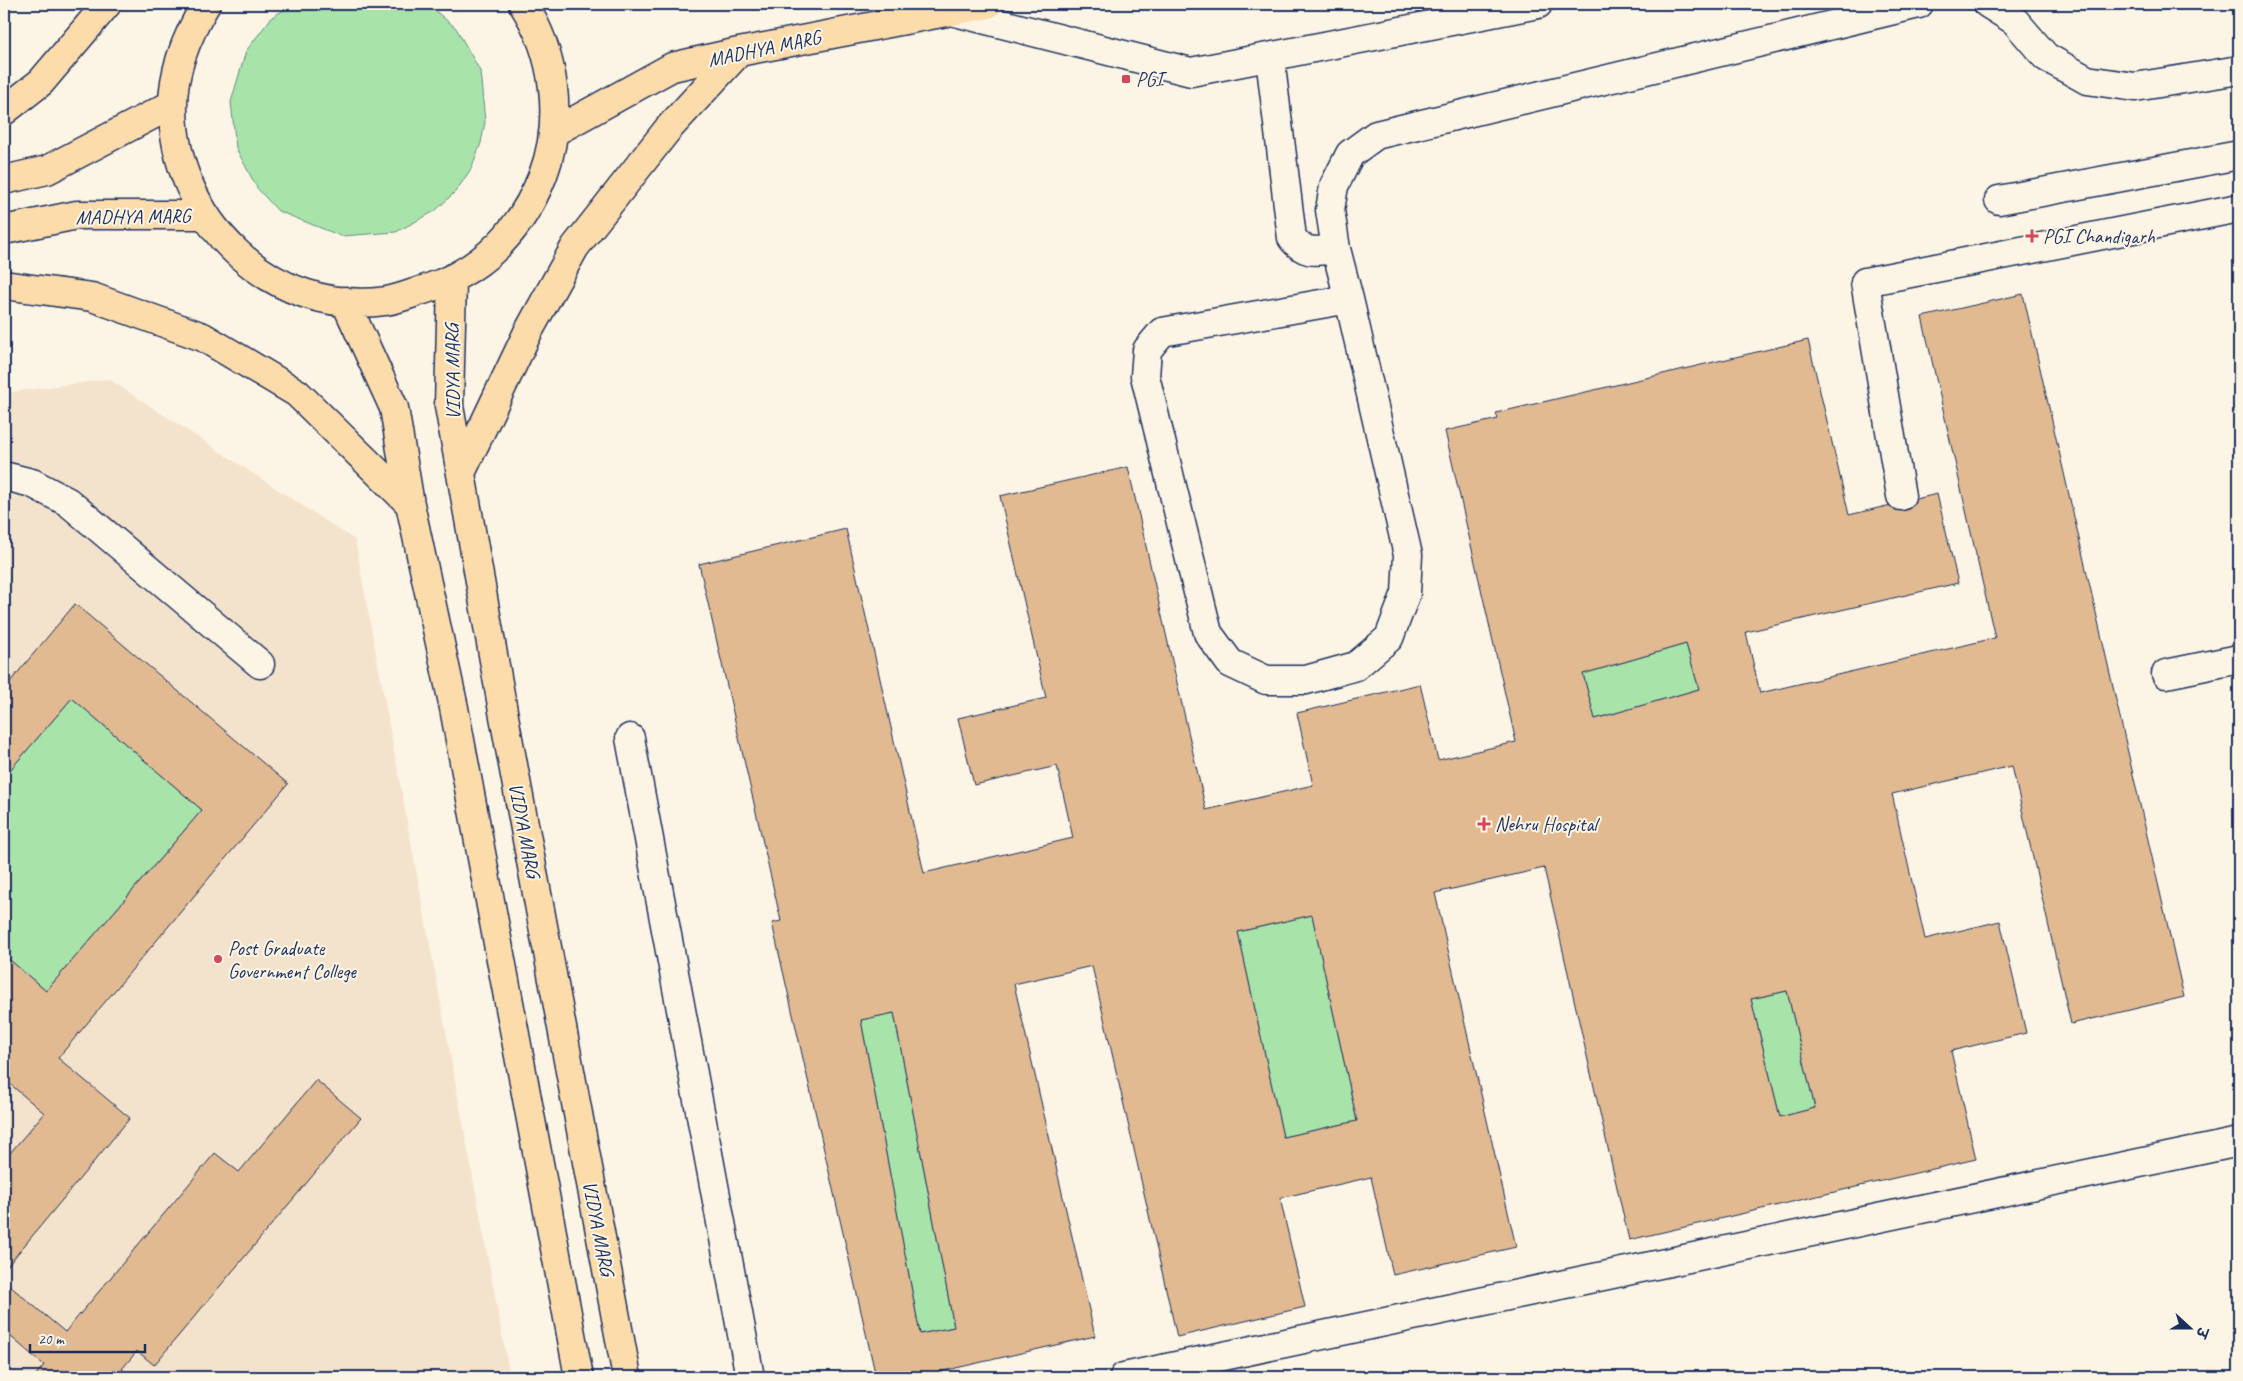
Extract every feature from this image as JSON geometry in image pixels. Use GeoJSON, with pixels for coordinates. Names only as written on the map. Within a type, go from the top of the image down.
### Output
{"type":"FeatureCollection","features":[{"type":"Feature","properties":{"kind":"main road"},"geometry":{"type":"LineString","coordinates":[[4,111],[41,82],[108,4]]}},
{"type":"Feature","properties":{"kind":"main road"},"geometry":{"type":"LineString","coordinates":[[206,4],[191,29],[177,74],[172,104],[175,139],[191,192],[204,215],[229,247],[259,271],[303,293],[367,303],[388,301],[452,281],[479,263],[501,244],[516,227],[534,198],[548,162],[554,132],[554,83],[538,30],[523,4]]}},
{"type":"Feature","properties":{"kind":"main road","name":"MADHYA MARG"},"geometry":{"type":"LineString","coordinates":[[554,132],[672,67],[739,52],[988,4]]}},
{"type":"Feature","properties":{"kind":"main road"},"geometry":{"type":"LineString","coordinates":[[461,473],[528,332],[575,247],[668,129],[739,52]]}},
{"type":"Feature","properties":{"kind":"main road"},"geometry":{"type":"LineString","coordinates":[[4,180],[47,170],[172,104]]}},
{"type":"Feature","properties":{"kind":"main road","name":"MADHYA MARG"},"geometry":{"type":"LineString","coordinates":[[4,230],[77,215],[204,215]]}},
{"type":"Feature","properties":{"kind":"main road","name":"VIDYA MARG"},"geometry":{"type":"LineString","coordinates":[[452,281],[449,406],[505,720],[627,1377]]}},
{"type":"Feature","properties":{"kind":"main road"},"geometry":{"type":"LineString","coordinates":[[4,285],[92,297],[203,337],[297,393],[410,504]]}},
{"type":"Feature","properties":{"kind":"main road"},"geometry":{"type":"LineString","coordinates":[[345,301],[394,408],[410,504],[454,708],[579,1377]]}},
{"type":"Feature","properties":{"kind":"street"},"geometry":{"type":"LineString","coordinates":[[951,11],[1191,72],[1538,4]]}},
{"type":"Feature","properties":{"kind":"street"},"geometry":{"type":"LineString","coordinates":[[1349,299],[1162,332],[1147,350],[1145,376],[1208,633],[1230,663],[1266,680],[1306,680],[1356,666],[1389,638],[1406,593],[1408,555],[1349,299],[1336,249],[1330,210],[1334,186],[1350,154],[1376,135],[1919,4]]}},
{"type":"Feature","properties":{"kind":"street"},"geometry":{"type":"LineString","coordinates":[[1988,4],[2015,21],[2046,57],[2087,80],[2135,87],[2239,70]]}},
{"type":"Feature","properties":{"kind":"street"},"geometry":{"type":"LineString","coordinates":[[1270,58],[1292,238],[1300,248],[1315,252],[1336,249]]}},
{"type":"Feature","properties":{"kind":"street"},"geometry":{"type":"LineString","coordinates":[[1999,200],[2239,155]]}},
{"type":"Feature","properties":{"kind":"street"},"geometry":{"type":"LineString","coordinates":[[1901,496],[1866,282],[2239,208]]}},
{"type":"Feature","properties":{"kind":"street"},"geometry":{"type":"LineString","coordinates":[[4,476],[32,483],[68,502],[260,664]]}},
{"type":"Feature","properties":{"kind":"street"},"geometry":{"type":"LineString","coordinates":[[2166,674],[2239,659]]}},
{"type":"Feature","properties":{"kind":"street"},"geometry":{"type":"LineString","coordinates":[[630,738],[750,1377]]}},
{"type":"Feature","properties":{"kind":"street"},"geometry":{"type":"LineString","coordinates":[[1124,1377],[2239,1142]]}},
{"type":"Feature","properties":{"kind":"shaded area","name":"Post Graduate Government College"},"geometry":{"type":"Polygon","coordinates":[[[109,379],[355,540],[510,1377],[4,1377],[4,393],[109,379]]]}},
{"type":"Feature","properties":{"kind":"green space"},"geometry":{"type":"Polygon","coordinates":[[[294,4],[427,4],[456,28],[480,71],[485,122],[481,143],[471,169],[456,191],[435,211],[396,232],[341,236],[278,211],[257,188],[236,148],[231,102],[246,51],[272,17],[294,4]]]}},
{"type":"Feature","properties":{"kind":"green space"},"geometry":{"type":"Polygon","coordinates":[[[1686,644],[1699,689],[1595,719],[1583,674],[1686,644]]]}},
{"type":"Feature","properties":{"kind":"green space"},"geometry":{"type":"Polygon","coordinates":[[[72,698],[202,810],[46,991],[4,955],[4,777],[72,698]]]}},
{"type":"Feature","properties":{"kind":"green space"},"geometry":{"type":"Polygon","coordinates":[[[1312,915],[1357,1121],[1283,1137],[1238,932],[1312,915]]]}},
{"type":"Feature","properties":{"kind":"green space"},"geometry":{"type":"Polygon","coordinates":[[[1787,991],[1815,1108],[1780,1117],[1751,999],[1787,991]]]}},
{"type":"Feature","properties":{"kind":"green space"},"geometry":{"type":"Polygon","coordinates":[[[894,1013],[954,1327],[920,1334],[861,1020],[894,1013]]]}},
{"type":"Feature","properties":{"kind":"building","name":"Nehru Hospital"},"geometry":{"type":"Polygon","coordinates":[[[2023,294],[2184,997],[2071,1024],[2012,766],[1892,794],[1925,939],[2000,921],[2026,1033],[1951,1051],[1976,1159],[1629,1240],[1544,868],[1435,893],[1516,1247],[1393,1275],[1371,1177],[1280,1198],[1305,1307],[1177,1337],[1092,966],[1014,984],[1095,1336],[917,1377],[876,1377],[772,923],[781,921],[699,564],[846,529],[924,873],[1073,838],[1057,766],[974,785],[958,718],[1046,698],[1000,496],[1128,467],[1206,810],[1313,785],[1297,713],[1420,684],[1438,760],[1516,742],[1445,431],[1498,419],[1496,413],[1808,340],[1849,515],[1937,494],[1958,583],[1746,632],[1760,693],[1995,638],[1922,317],[2023,294]],[[1686,644],[1583,674],[1595,719],[1699,689],[1686,644]],[[1312,915],[1238,932],[1283,1137],[1357,1121],[1312,915]],[[1787,991],[1751,999],[1780,1117],[1815,1108],[1787,991]],[[894,1013],[861,1020],[920,1334],[954,1327],[894,1013]]]}},
{"type":"Feature","properties":{"kind":"building"},"geometry":{"type":"Polygon","coordinates":[[[75,604],[288,784],[58,1058],[130,1118],[4,1270],[4,1160],[44,1113],[4,1079],[4,955],[46,991],[202,810],[72,698],[4,777],[4,689],[75,604]]]}},
{"type":"Feature","properties":{"kind":"building"},"geometry":{"type":"Polygon","coordinates":[[[316,1080],[361,1118],[154,1365],[137,1351],[122,1369],[132,1377],[34,1377],[44,1365],[4,1331],[4,1281],[65,1332],[215,1153],[239,1172],[316,1080]]]}},
{"type":"Feature","properties":{"kind":"place","name":"PGI"},"geometry":{"type":"Point","coordinates":[1126,79]}},
{"type":"Feature","properties":{"kind":"place","name":"PGI Chandigarh"},"geometry":{"type":"Point","coordinates":[2032,236]}},
{"type":"Feature","properties":{"kind":"place","name":"Nehru Hospital"},"geometry":{"type":"Point","coordinates":[1484,824]}},
{"type":"Feature","properties":{"kind":"place","name":"Post Graduate Government College"},"geometry":{"type":"Point","coordinates":[218,959]}}]}
